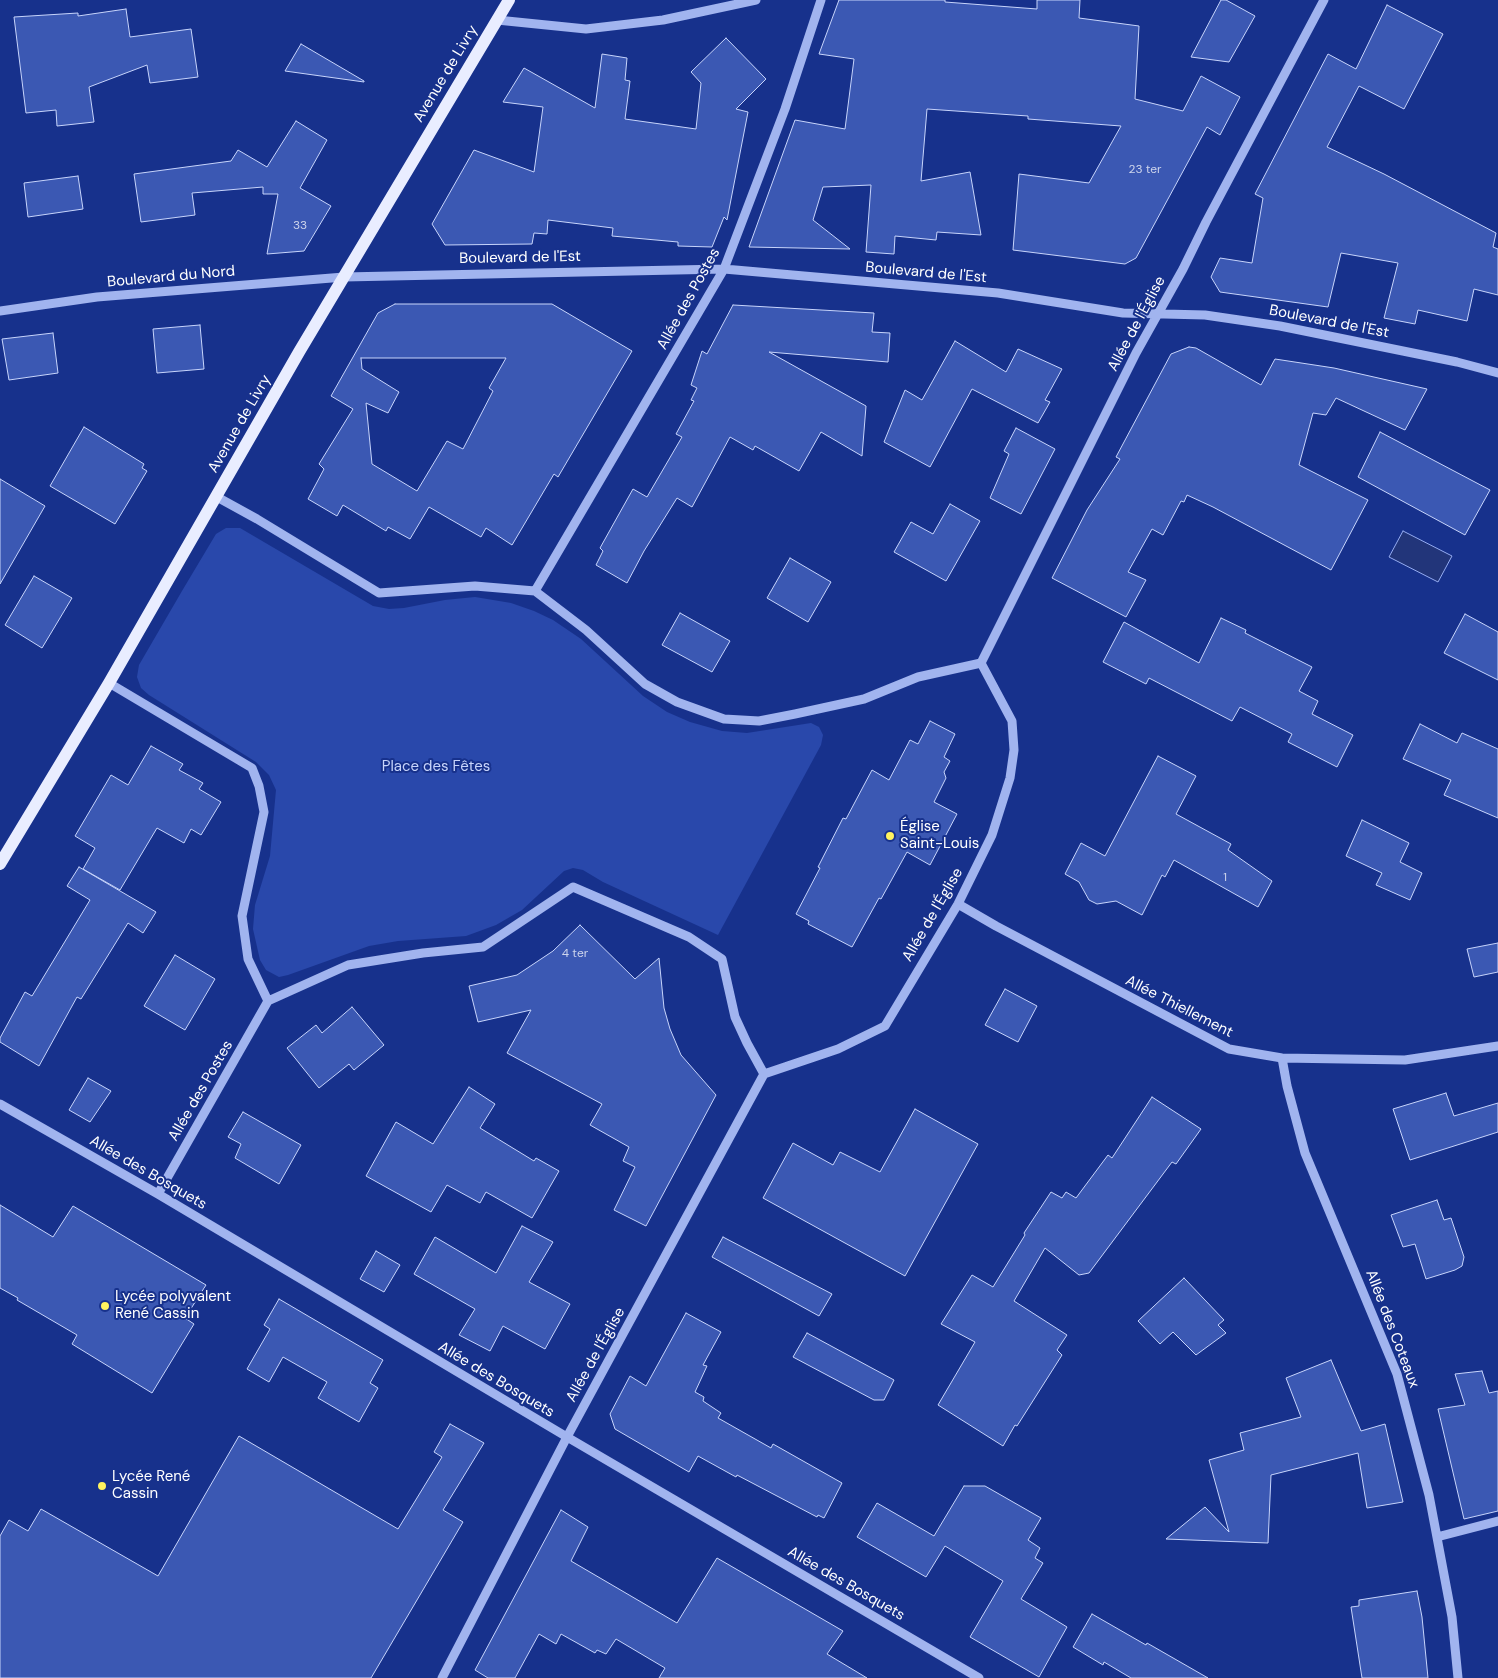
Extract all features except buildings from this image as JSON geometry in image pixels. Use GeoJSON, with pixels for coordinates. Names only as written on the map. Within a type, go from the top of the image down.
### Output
{"type":"FeatureCollection","features":[{"type":"Feature","properties":{"kind":"main road","name":"Avenue de Livry"},"geometry":{"type":"LineString","coordinates":[[0,864],[217,497],[299,352],[509,0]]}},
{"type":"Feature","properties":{"kind":"street"},"geometry":{"type":"LineString","coordinates":[[497,20],[586,29],[663,20],[756,0]]}},
{"type":"Feature","properties":{"kind":"street","name":"Allée des Postes"},"geometry":{"type":"LineString","coordinates":[[535,591],[724,268],[785,109],[821,0]]}},
{"type":"Feature","properties":{"kind":"street","name":"Allée de l'Église"},"geometry":{"type":"LineString","coordinates":[[442,1678],[567,1437],[764,1074],[838,1049],[885,1026],[958,904],[992,835],[1010,778],[1014,750],[1012,721],[981,663],[1136,353],[1324,0]]}},
{"type":"Feature","properties":{"kind":"street","name":"Boulevard de l'Est"},"geometry":{"type":"LineString","coordinates":[[344,277],[724,268],[998,293],[1122,313],[1205,316],[1280,326],[1457,362],[1498,373]]}},
{"type":"Feature","properties":{"kind":"street","name":"Boulevard du Nord"},"geometry":{"type":"LineString","coordinates":[[0,311],[97,297],[344,277]]}},
{"type":"Feature","properties":{"kind":"street"},"geometry":{"type":"LineString","coordinates":[[217,497],[379,593],[475,586],[535,591],[586,630],[645,684],[677,702],[724,719],[758,721],[864,699],[918,677],[981,663]]}},
{"type":"Feature","properties":{"kind":"street"},"geometry":{"type":"LineString","coordinates":[[108,683],[252,768],[259,786],[264,812],[242,916],[248,959],[268,1001],[348,965],[423,953],[483,947],[573,887],[620,909],[689,937],[722,959],[735,1016],[747,1044],[764,1074]]}},
{"type":"Feature","properties":{"kind":"street","name":"Allée Thiellement"},"geometry":{"type":"LineString","coordinates":[[958,904],[1229,1049],[1282,1058],[1405,1060],[1498,1046]]}},
{"type":"Feature","properties":{"kind":"street","name":"Allée des Postes"},"geometry":{"type":"LineString","coordinates":[[158,1194],[268,1001]]}},
{"type":"Feature","properties":{"kind":"street","name":"Allée des Coteaux"},"geometry":{"type":"LineString","coordinates":[[1282,1058],[1287,1086],[1305,1153],[1397,1374],[1429,1495],[1452,1617],[1458,1678]]}},
{"type":"Feature","properties":{"kind":"street","name":"Allée des Bosquets"},"geometry":{"type":"LineString","coordinates":[[0,1104],[158,1194],[567,1437],[979,1678]]}},
{"type":"Feature","properties":{"kind":"street"},"geometry":{"type":"LineString","coordinates":[[1437,1537],[1498,1521]]}},
{"type":"Feature","properties":{"kind":"green space","name":"Place des Fêtes"},"geometry":{"type":"Polygon","coordinates":[[[226,528],[240,528],[373,606],[389,609],[404,608],[445,600],[475,597],[511,603],[534,611],[553,620],[581,639],[643,696],[667,712],[690,722],[722,731],[747,733],[811,723],[819,727],[823,735],[821,745],[718,935],[603,882],[583,870],[573,868],[564,871],[522,910],[496,925],[466,936],[398,941],[369,946],[279,977],[266,970],[260,960],[253,929],[255,905],[270,856],[276,790],[269,775],[256,762],[149,695],[141,688],[137,677],[139,665],[216,534],[226,528]]]}},
{"type":"Feature","properties":{"kind":"shaded area"},"geometry":{"type":"Polygon","coordinates":[[[1403,531],[1452,556],[1438,582],[1389,557],[1403,531]]]}},
{"type":"Feature","properties":{"kind":"place","name":"Église Saint-Louis"},"geometry":{"type":"Point","coordinates":[890,836]}},
{"type":"Feature","properties":{"kind":"place","name":"Lycée polyvalent René Cassin"},"geometry":{"type":"Point","coordinates":[105,1306]}},
{"type":"Feature","properties":{"kind":"place","name":"Lycée René Cassin"},"geometry":{"type":"Point","coordinates":[102,1486]}}]}
